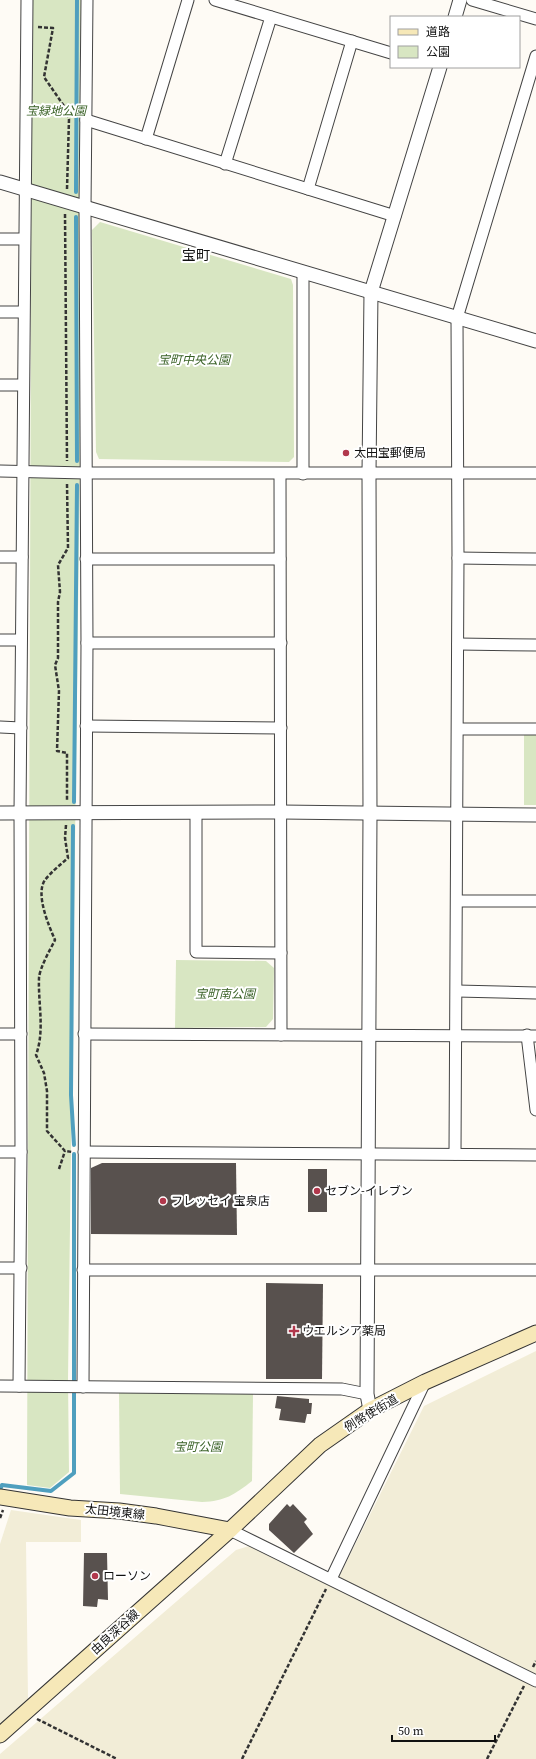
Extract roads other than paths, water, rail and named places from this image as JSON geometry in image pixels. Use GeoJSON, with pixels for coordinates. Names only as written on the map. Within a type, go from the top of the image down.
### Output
{"type":"FeatureCollection","features":[{"type":"Feature","properties":{"kind":"main road","name":"例幣使街道"},"geometry":{"type":"LineString","coordinates":[[230,1530],[320,1445],[370,1410],[425,1382],[536,1333]]}},
{"type":"Feature","properties":{"kind":"main road","name":"太田境東線"},"geometry":{"type":"LineString","coordinates":[[2,1497],[70,1508],[119,1511],[156,1516],[230,1530]]}},
{"type":"Feature","properties":{"kind":"main road","name":"由良深谷線"},"geometry":{"type":"LineString","coordinates":[[0,1735],[230,1530]]}},
{"type":"Feature","properties":{"kind":"street"},"geometry":{"type":"LineString","coordinates":[[19,1386],[21,1152],[20,813],[23,312],[26,190],[27,0]]}},
{"type":"Feature","properties":{"kind":"street"},"geometry":{"type":"LineString","coordinates":[[83,1387],[87,643],[85,207],[87,0]]}},
{"type":"Feature","properties":{"kind":"street"},"geometry":{"type":"LineString","coordinates":[[146,139],[188,0]]}},
{"type":"Feature","properties":{"kind":"street"},"geometry":{"type":"LineString","coordinates":[[215,0],[390,53]]}},
{"type":"Feature","properties":{"kind":"street"},"geometry":{"type":"LineString","coordinates":[[455,16],[460,0]]}},
{"type":"Feature","properties":{"kind":"street"},"geometry":{"type":"LineString","coordinates":[[472,0],[536,19]]}},
{"type":"Feature","properties":{"kind":"street"},"geometry":{"type":"LineString","coordinates":[[225,164],[271,17]]}},
{"type":"Feature","properties":{"kind":"street"},"geometry":{"type":"LineString","coordinates":[[308,189],[352,41]]}},
{"type":"Feature","properties":{"kind":"street"},"geometry":{"type":"LineString","coordinates":[[455,1154],[458,814],[457,318],[536,56]]}},
{"type":"Feature","properties":{"kind":"street"},"geometry":{"type":"LineString","coordinates":[[370,1410],[367,1394],[370,813],[369,473],[371,292],[439,68]]}},
{"type":"Feature","properties":{"kind":"street"},"geometry":{"type":"LineString","coordinates":[[86,120],[395,216]]}},
{"type":"Feature","properties":{"kind":"street"},"geometry":{"type":"LineString","coordinates":[[0,182],[536,341]]}},
{"type":"Feature","properties":{"kind":"street"},"geometry":{"type":"LineString","coordinates":[[0,239],[24,239]]}},
{"type":"Feature","properties":{"kind":"street"},"geometry":{"type":"LineString","coordinates":[[303,272],[303,474]]}},
{"type":"Feature","properties":{"kind":"street"},"geometry":{"type":"LineString","coordinates":[[0,312],[23,312]]}},
{"type":"Feature","properties":{"kind":"street"},"geometry":{"type":"LineString","coordinates":[[0,385],[23,385]]}},
{"type":"Feature","properties":{"kind":"street"},"geometry":{"type":"LineString","coordinates":[[0,471],[67,473],[280,474],[536,473]]}},
{"type":"Feature","properties":{"kind":"street"},"geometry":{"type":"LineString","coordinates":[[280,474],[281,1035]]}},
{"type":"Feature","properties":{"kind":"street"},"geometry":{"type":"LineString","coordinates":[[0,557],[22,557]]}},
{"type":"Feature","properties":{"kind":"street"},"geometry":{"type":"LineString","coordinates":[[458,558],[536,559]]}},
{"type":"Feature","properties":{"kind":"street"},"geometry":{"type":"LineString","coordinates":[[86,560],[280,560]]}},
{"type":"Feature","properties":{"kind":"street"},"geometry":{"type":"LineString","coordinates":[[0,640],[21,640]]}},
{"type":"Feature","properties":{"kind":"street"},"geometry":{"type":"LineString","coordinates":[[87,643],[281,644]]}},
{"type":"Feature","properties":{"kind":"street"},"geometry":{"type":"LineString","coordinates":[[458,644],[536,645]]}},
{"type":"Feature","properties":{"kind":"street"},"geometry":{"type":"LineString","coordinates":[[86,726],[281,728]]}},
{"type":"Feature","properties":{"kind":"street"},"geometry":{"type":"LineString","coordinates":[[0,727],[21,728]]}},
{"type":"Feature","properties":{"kind":"street"},"geometry":{"type":"LineString","coordinates":[[458,729],[536,729]]}},
{"type":"Feature","properties":{"kind":"street"},"geometry":{"type":"LineString","coordinates":[[196,812],[196,952],[281,953]]}},
{"type":"Feature","properties":{"kind":"street"},"geometry":{"type":"LineString","coordinates":[[0,813],[86,814],[281,812],[536,815]]}},
{"type":"Feature","properties":{"kind":"street"},"geometry":{"type":"LineString","coordinates":[[457,901],[536,901]]}},
{"type":"Feature","properties":{"kind":"street"},"geometry":{"type":"LineString","coordinates":[[457,991],[536,993]]}},
{"type":"Feature","properties":{"kind":"street"},"geometry":{"type":"LineString","coordinates":[[0,1034],[21,1034]]}},
{"type":"Feature","properties":{"kind":"street"},"geometry":{"type":"LineString","coordinates":[[84,1034],[531,1036],[536,1110]]}},
{"type":"Feature","properties":{"kind":"street"},"geometry":{"type":"LineString","coordinates":[[0,1152],[21,1152]]}},
{"type":"Feature","properties":{"kind":"street"},"geometry":{"type":"LineString","coordinates":[[84,1152],[536,1155]]}},
{"type":"Feature","properties":{"kind":"street"},"geometry":{"type":"LineString","coordinates":[[0,1268],[20,1268]]}},
{"type":"Feature","properties":{"kind":"street"},"geometry":{"type":"LineString","coordinates":[[83,1270],[536,1270]]}},
{"type":"Feature","properties":{"kind":"street"},"geometry":{"type":"LineString","coordinates":[[331,1579],[425,1382]]}},
{"type":"Feature","properties":{"kind":"street"},"geometry":{"type":"LineString","coordinates":[[0,1386],[342,1388],[367,1394]]}},
{"type":"Feature","properties":{"kind":"street"},"geometry":{"type":"LineString","coordinates":[[230,1530],[532,1679]]}},
{"type":"Feature","properties":{"kind":"waterway"},"geometry":{"type":"LineString","coordinates":[[76,192],[77,0]]}},
{"type":"Feature","properties":{"kind":"waterway"},"geometry":{"type":"LineString","coordinates":[[76,217],[77,461]]}},
{"type":"Feature","properties":{"kind":"waterway"},"geometry":{"type":"LineString","coordinates":[[74,802],[77,485]]}},
{"type":"Feature","properties":{"kind":"waterway"},"geometry":{"type":"LineString","coordinates":[[73,826],[71,1095],[74,1145]]}},
{"type":"Feature","properties":{"kind":"waterway"},"geometry":{"type":"LineString","coordinates":[[0,1490],[2,1485],[51,1491],[74,1473],[74,1154]]}},
{"type":"Feature","properties":{"kind":"place","name":"太田宝郵便局"},"geometry":{"type":"Point","coordinates":[346,453]}},
{"type":"Feature","properties":{"kind":"place","name":"セブン-イレブン"},"geometry":{"type":"Point","coordinates":[317,1191]}},
{"type":"Feature","properties":{"kind":"place","name":"フレッセイ 宝泉店"},"geometry":{"type":"Point","coordinates":[163,1201]}},
{"type":"Feature","properties":{"kind":"place","name":"ウエルシア薬局"},"geometry":{"type":"Point","coordinates":[294,1331]}},
{"type":"Feature","properties":{"kind":"place","name":"ローソン"},"geometry":{"type":"Point","coordinates":[95,1576]}},
{"type":"Feature","properties":{"kind":"district","name":"宝町"},"geometry":{"type":"Point","coordinates":[196,255]}},
{"type":"Feature","properties":{"kind":"park label","name":"宝緑地公園"},"geometry":{"type":"Point","coordinates":[56,111]}},
{"type":"Feature","properties":{"kind":"park label","name":"宝町中央公園"},"geometry":{"type":"Point","coordinates":[194,360]}},
{"type":"Feature","properties":{"kind":"park label","name":"宝町南公園"},"geometry":{"type":"Point","coordinates":[225,994]}},
{"type":"Feature","properties":{"kind":"park label","name":"宝町公園"},"geometry":{"type":"Point","coordinates":[198,1447]}}]}
